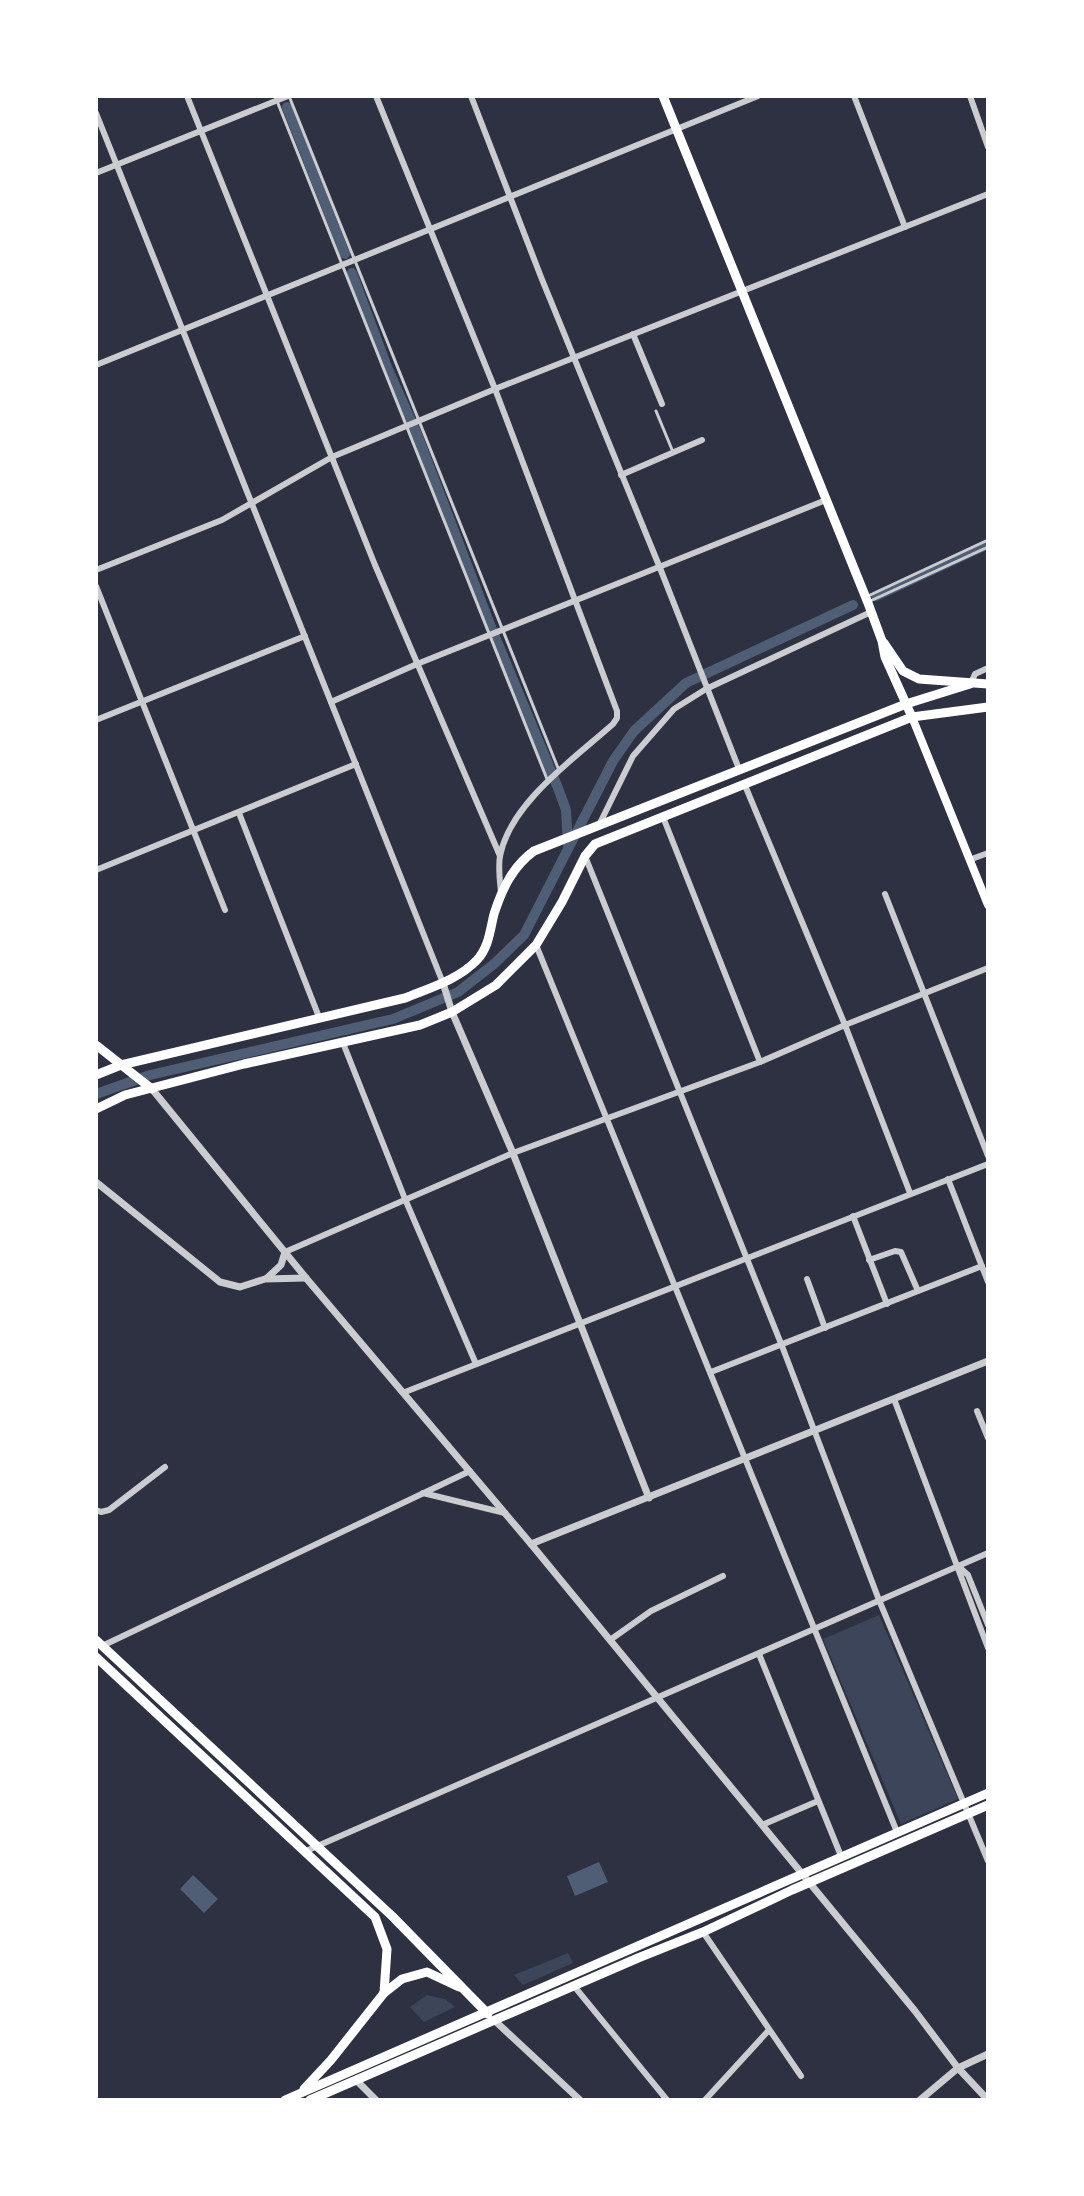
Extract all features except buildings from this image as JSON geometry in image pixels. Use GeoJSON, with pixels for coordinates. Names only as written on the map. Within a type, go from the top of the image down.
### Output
{"type":"FeatureCollection","features":[{"type":"Feature","properties":{"kind":"main road"},"geometry":{"type":"LineString","coordinates":[[663,96],[868,604],[885,657],[988,905]]}},
{"type":"Feature","properties":{"kind":"main road"},"geometry":{"type":"LineString","coordinates":[[882,641],[897,663],[910,675],[925,681],[988,684]]}},
{"type":"Feature","properties":{"kind":"main road"},"geometry":{"type":"LineString","coordinates":[[96,1075],[121,1065],[444,986],[479,959],[507,883],[534,851],[906,704],[970,684]]}},
{"type":"Feature","properties":{"kind":"main road"},"geometry":{"type":"LineString","coordinates":[[96,1109],[125,1095],[231,1067],[420,1025],[496,985],[536,945],[585,856],[595,844],[912,717],[987,707]]}},
{"type":"Feature","properties":{"kind":"main road"},"geometry":{"type":"LineString","coordinates":[[96,1045],[152,1089]]}},
{"type":"Feature","properties":{"kind":"main road"},"geometry":{"type":"LineString","coordinates":[[99,1643],[317,1845],[490,2016]]}},
{"type":"Feature","properties":{"kind":"main road"},"geometry":{"type":"LineString","coordinates":[[96,1657],[375,1917],[387,1949],[384,1993]]}},
{"type":"Feature","properties":{"kind":"main road"},"geometry":{"type":"LineString","coordinates":[[310,2100],[800,1874],[988,1793]]}},
{"type":"Feature","properties":{"kind":"main road"},"geometry":{"type":"LineString","coordinates":[[285,2100],[703,1932],[988,1805]]}},
{"type":"Feature","properties":{"kind":"main road"},"geometry":{"type":"LineString","coordinates":[[299,2094],[331,2060],[384,1993],[402,1979],[427,1972],[466,1990]]}},
{"type":"Feature","properties":{"kind":"main road"},"geometry":{"type":"LineString","coordinates":[[331,2060],[356,2080]]}},
{"type":"Feature","properties":{"kind":"street"},"geometry":{"type":"LineString","coordinates":[[187,96],[417,664],[500,856],[501,897]]}},
{"type":"Feature","properties":{"kind":"street"},"geometry":{"type":"LineString","coordinates":[[96,173],[276,98],[288,96]]}},
{"type":"Feature","properties":{"kind":"street"},"geometry":{"type":"LineString","coordinates":[[376,96],[495,389],[617,711],[617,718],[523,810],[500,856]]}},
{"type":"Feature","properties":{"kind":"street"},"geometry":{"type":"LineString","coordinates":[[471,96],[739,769]]}},
{"type":"Feature","properties":{"kind":"street"},"geometry":{"type":"LineString","coordinates":[[96,365],[758,96]]}},
{"type":"Feature","properties":{"kind":"street"},"geometry":{"type":"LineString","coordinates":[[854,96],[905,227]]}},
{"type":"Feature","properties":{"kind":"street"},"geometry":{"type":"LineString","coordinates":[[970,96],[988,147]]}},
{"type":"Feature","properties":{"kind":"street"},"geometry":{"type":"LineString","coordinates":[[96,113],[649,1498]]}},
{"type":"Feature","properties":{"kind":"street"},"geometry":{"type":"LineString","coordinates":[[96,570],[222,520],[332,457],[495,389],[988,194]]}},
{"type":"Feature","properties":{"kind":"street"},"geometry":{"type":"LineString","coordinates":[[633,334],[662,404]]}},
{"type":"Feature","properties":{"kind":"street"},"geometry":{"type":"LineString","coordinates":[[621,475],[702,440]]}},
{"type":"Feature","properties":{"kind":"street"},"geometry":{"type":"LineString","coordinates":[[331,702],[417,664],[826,500]]}},
{"type":"Feature","properties":{"kind":"street"},"geometry":{"type":"LineString","coordinates":[[96,586],[225,910]]}},
{"type":"Feature","properties":{"kind":"street"},"geometry":{"type":"LineString","coordinates":[[599,825],[633,756],[664,718],[705,686],[868,604]]}},
{"type":"Feature","properties":{"kind":"street"},"geometry":{"type":"LineString","coordinates":[[96,720],[305,636]]}},
{"type":"Feature","properties":{"kind":"street"},"geometry":{"type":"LineString","coordinates":[[970,684],[975,674],[988,668]]}},
{"type":"Feature","properties":{"kind":"street"},"geometry":{"type":"LineString","coordinates":[[96,870],[356,764]]}},
{"type":"Feature","properties":{"kind":"street"},"geometry":{"type":"LineString","coordinates":[[744,783],[845,1025],[910,1193]]}},
{"type":"Feature","properties":{"kind":"street"},"geometry":{"type":"LineString","coordinates":[[239,813],[319,1017]]}},
{"type":"Feature","properties":{"kind":"street"},"geometry":{"type":"LineString","coordinates":[[663,816],[760,1062]]}},
{"type":"Feature","properties":{"kind":"street"},"geometry":{"type":"LineString","coordinates":[[969,860],[988,853]]}},
{"type":"Feature","properties":{"kind":"street"},"geometry":{"type":"LineString","coordinates":[[585,856],[782,1346],[879,1600],[988,1861]]}},
{"type":"Feature","properties":{"kind":"street"},"geometry":{"type":"LineString","coordinates":[[885,894],[988,1156]]}},
{"type":"Feature","properties":{"kind":"street"},"geometry":{"type":"LineString","coordinates":[[536,945],[897,1832]]}},
{"type":"Feature","properties":{"kind":"street"},"geometry":{"type":"LineString","coordinates":[[265,1279],[281,1265],[285,1252],[405,1199],[513,1153],[760,1062],[988,968]]}},
{"type":"Feature","properties":{"kind":"street"},"geometry":{"type":"LineString","coordinates":[[343,1043],[405,1199],[476,1364]]}},
{"type":"Feature","properties":{"kind":"street"},"geometry":{"type":"LineString","coordinates":[[152,1089],[657,1697],[915,2011],[958,2068],[988,2100]]}},
{"type":"Feature","properties":{"kind":"street"},"geometry":{"type":"LineString","coordinates":[[405,1392],[988,1164]]}},
{"type":"Feature","properties":{"kind":"street"},"geometry":{"type":"LineString","coordinates":[[948,1179],[988,1282]]}},
{"type":"Feature","properties":{"kind":"street"},"geometry":{"type":"LineString","coordinates":[[96,1182],[220,1282],[240,1287],[265,1279],[306,1278]]}},
{"type":"Feature","properties":{"kind":"street"},"geometry":{"type":"LineString","coordinates":[[853,1216],[887,1304]]}},
{"type":"Feature","properties":{"kind":"street"},"geometry":{"type":"LineString","coordinates":[[869,1260],[895,1251],[901,1252],[918,1291]]}},
{"type":"Feature","properties":{"kind":"street"},"geometry":{"type":"LineString","coordinates":[[711,1372],[982,1266]]}},
{"type":"Feature","properties":{"kind":"street"},"geometry":{"type":"LineString","coordinates":[[807,1279],[825,1328]]}},
{"type":"Feature","properties":{"kind":"street"},"geometry":{"type":"LineString","coordinates":[[531,1544],[988,1361]]}},
{"type":"Feature","properties":{"kind":"street"},"geometry":{"type":"LineString","coordinates":[[894,1399],[988,1648]]}},
{"type":"Feature","properties":{"kind":"street"},"geometry":{"type":"LineString","coordinates":[[977,1411],[988,1438]]}},
{"type":"Feature","properties":{"kind":"street"},"geometry":{"type":"LineString","coordinates":[[96,1510],[109,1510],[165,1467]]}},
{"type":"Feature","properties":{"kind":"street"},"geometry":{"type":"LineString","coordinates":[[99,1643],[470,1471]]}},
{"type":"Feature","properties":{"kind":"street"},"geometry":{"type":"LineString","coordinates":[[423,1493],[505,1513]]}},
{"type":"Feature","properties":{"kind":"street"},"geometry":{"type":"LineString","coordinates":[[306,1851],[988,1553]]}},
{"type":"Feature","properties":{"kind":"street"},"geometry":{"type":"LineString","coordinates":[[958,1566],[968,1575],[988,1625]]}},
{"type":"Feature","properties":{"kind":"street"},"geometry":{"type":"LineString","coordinates":[[610,1640],[651,1611],[723,1576]]}},
{"type":"Feature","properties":{"kind":"street"},"geometry":{"type":"LineString","coordinates":[[759,1654],[841,1856]]}},
{"type":"Feature","properties":{"kind":"street"},"geometry":{"type":"LineString","coordinates":[[762,1825],[818,1801]]}},
{"type":"Feature","properties":{"kind":"street"},"geometry":{"type":"LineString","coordinates":[[703,1932],[801,2076]]}},
{"type":"Feature","properties":{"kind":"street"},"geometry":{"type":"LineString","coordinates":[[574,1986],[667,2100]]}},
{"type":"Feature","properties":{"kind":"street"},"geometry":{"type":"LineString","coordinates":[[490,2016],[580,2100]]}},
{"type":"Feature","properties":{"kind":"street"},"geometry":{"type":"LineString","coordinates":[[705,2100],[769,2030]]}},
{"type":"Feature","properties":{"kind":"street"},"geometry":{"type":"LineString","coordinates":[[920,2100],[958,2068],[988,2054]]}},
{"type":"Feature","properties":{"kind":"street"},"geometry":{"type":"LineString","coordinates":[[356,2080],[376,2100]]}},
{"type":"Feature","properties":{"kind":"lane"},"geometry":{"type":"LineString","coordinates":[[288,96],[561,772]]}},
{"type":"Feature","properties":{"kind":"lane"},"geometry":{"type":"LineString","coordinates":[[276,98],[549,782]]}},
{"type":"Feature","properties":{"kind":"lane"},"geometry":{"type":"LineString","coordinates":[[656,411],[674,453]]}},
{"type":"Feature","properties":{"kind":"lane"},"geometry":{"type":"LineString","coordinates":[[868,604],[988,540]]}},
{"type":"Feature","properties":{"kind":"lane"},"geometry":{"type":"LineString","coordinates":[[868,604],[988,547]]}},
{"type":"Feature","properties":{"kind":"shaded area"},"geometry":{"type":"Polygon","coordinates":[[[879,1615],[958,1799],[901,1824],[823,1639],[879,1615]]]}},
{"type":"Feature","properties":{"kind":"shaded area"},"geometry":{"type":"Polygon","coordinates":[[[599,1862],[608,1882],[575,1896],[567,1876],[599,1862]]]}},
{"type":"Feature","properties":{"kind":"shaded area"},"geometry":{"type":"Polygon","coordinates":[[[193,1875],[218,1899],[204,1913],[180,1889],[193,1875]]]}},
{"type":"Feature","properties":{"kind":"shaded area"},"geometry":{"type":"Polygon","coordinates":[[[568,1953],[573,1963],[523,1985],[514,1975],[568,1953]]]}},
{"type":"Feature","properties":{"kind":"shaded area"},"geometry":{"type":"Polygon","coordinates":[[[427,1995],[445,1999],[455,2007],[424,2022],[410,2007],[427,1995]]]}},
{"type":"Feature","properties":{"kind":"waterway"},"geometry":{"type":"LineString","coordinates":[[287,107],[345,254]]}},
{"type":"Feature","properties":{"kind":"waterway"},"geometry":{"type":"LineString","coordinates":[[352,273],[387,367],[416,432],[491,627],[558,788],[566,810],[568,845]]}},
{"type":"Feature","properties":{"kind":"waterway"},"geometry":{"type":"LineString","coordinates":[[876,596],[988,544]]}},
{"type":"Feature","properties":{"kind":"waterway"},"geometry":{"type":"LineString","coordinates":[[96,1094],[150,1075],[393,1019],[458,992],[524,935],[613,761],[634,731],[686,683],[853,605]]}}]}
